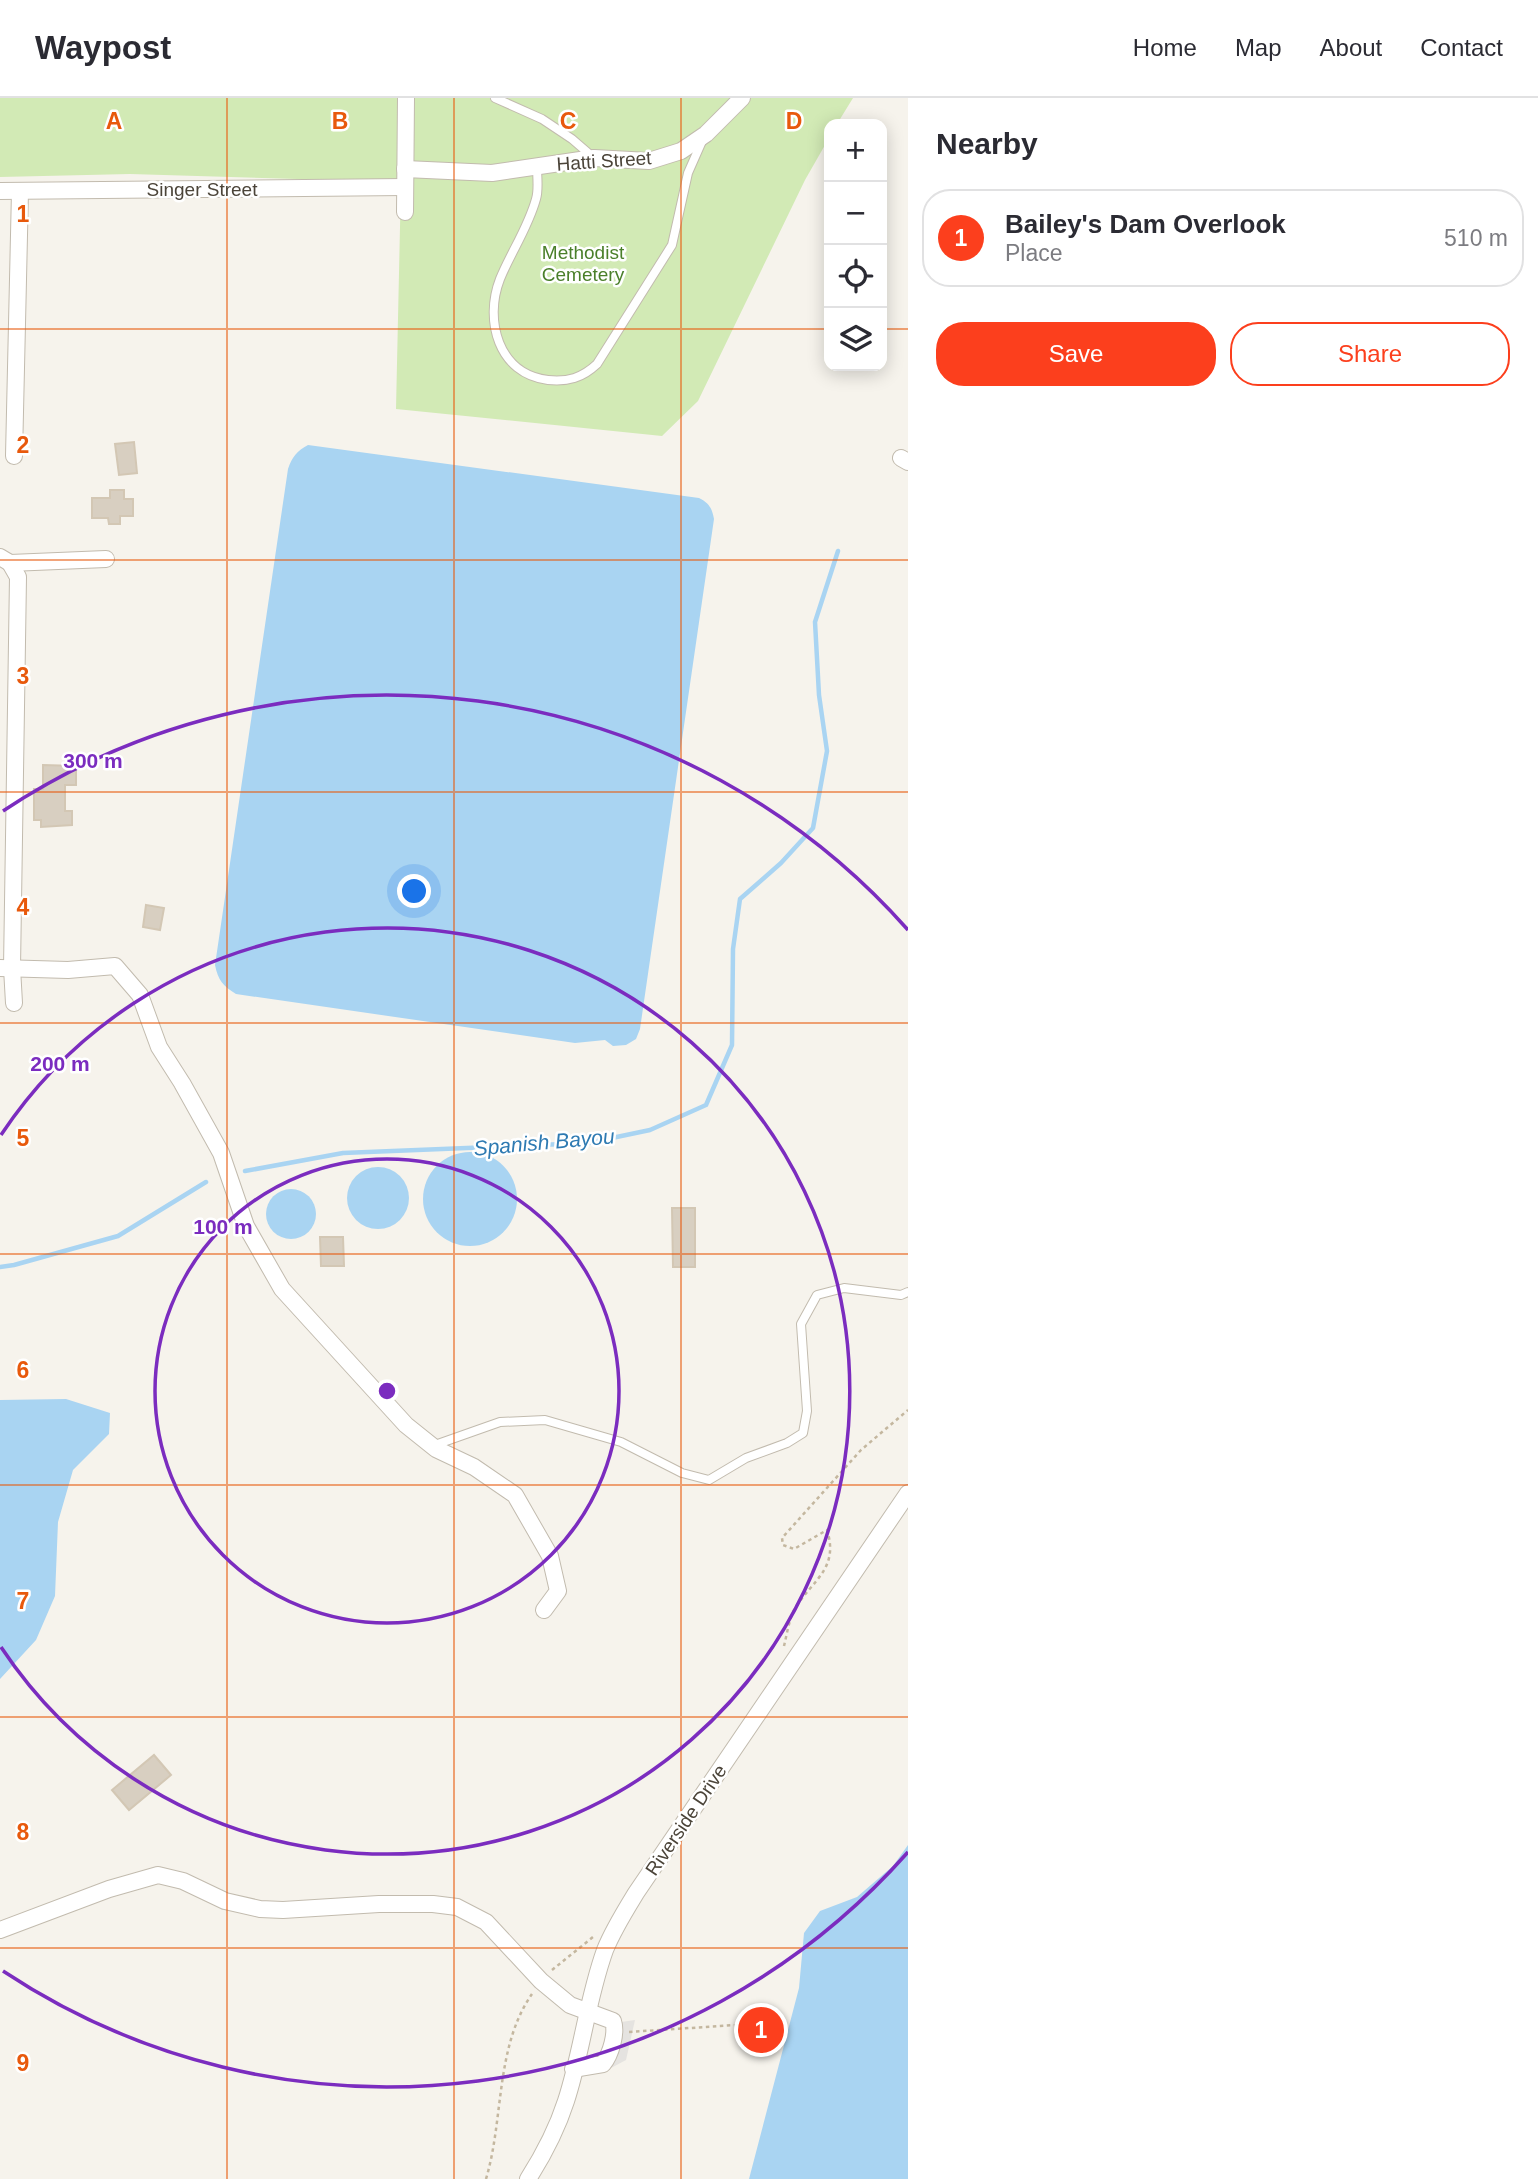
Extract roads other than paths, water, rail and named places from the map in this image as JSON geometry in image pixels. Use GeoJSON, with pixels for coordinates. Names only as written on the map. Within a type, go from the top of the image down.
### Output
{"type":"FeatureCollection","features":[{"type":"Feature","properties":{"kind":"street"},"geometry":{"type":"LineString","coordinates":[[405,212],[406,98]]}},
{"type":"Feature","properties":{"kind":"street","name":"Hatti Street"},"geometry":{"type":"LineString","coordinates":[[405,169],[492,173],[594,158],[649,161],[681,151],[706,134],[742,98]]}},
{"type":"Feature","properties":{"kind":"street","name":"Singer Street"},"geometry":{"type":"LineString","coordinates":[[0,191],[405,187]]}},
{"type":"Feature","properties":{"kind":"street"},"geometry":{"type":"LineString","coordinates":[[14,456],[20,191]]}},
{"type":"Feature","properties":{"kind":"street"},"geometry":{"type":"LineString","coordinates":[[5,560],[106,559]]}},
{"type":"Feature","properties":{"kind":"street"},"geometry":{"type":"LineString","coordinates":[[5,560],[18,577],[6,968],[14,1003]]}},
{"type":"Feature","properties":{"kind":"street"},"geometry":{"type":"LineString","coordinates":[[6,968],[68,970],[115,966],[140,995],[159,1047],[221,1153],[246,1226],[282,1289],[406,1425],[432,1446],[474,1467],[515,1495],[551,1556],[558,1591],[544,1610]]}},
{"type":"Feature","properties":{"kind":"street","name":"Riverside Drive"},"geometry":{"type":"LineString","coordinates":[[528,2179],[551,2139],[566,2100],[586,2012],[606,1947],[636,1893],[908,1493]]}},
{"type":"Feature","properties":{"kind":"street"},"geometry":{"type":"LineString","coordinates":[[0,1930],[109,1889],[158,1875],[183,1881],[225,1901],[260,1909],[379,1904],[457,1907],[486,1922],[541,1981],[570,2005],[614,2021],[608,2057],[603,2064],[573,2069]]}},
{"type":"Feature","properties":{"kind":"lane"},"geometry":{"type":"LineString","coordinates":[[495,98],[542,119],[594,158]]}},
{"type":"Feature","properties":{"kind":"lane"},"geometry":{"type":"LineString","coordinates":[[537,167],[537,196],[530,218],[500,279],[494,306],[496,332],[502,352],[510,363],[522,372],[546,380],[570,380],[585,375],[597,364],[672,245],[688,173],[706,134]]}},
{"type":"Feature","properties":{"kind":"lane"},"geometry":{"type":"LineString","coordinates":[[432,1446],[500,1422],[545,1420],[621,1442],[682,1473],[709,1480],[746,1458],[787,1443],[803,1433],[807,1411],[801,1324],[817,1295],[844,1288],[901,1295],[908,1293]]}},
{"type":"Feature","properties":{"kind":"water"},"geometry":{"type":"Polygon","coordinates":[[[308,445],[699,498],[711,509],[714,519],[640,1029],[636,1039],[626,1045],[613,1046],[605,1040],[575,1043],[236,994],[220,979],[215,965],[288,469],[295,455],[308,445]]]}},
{"type":"Feature","properties":{"kind":"water"},"geometry":{"type":"Polygon","coordinates":[[[470,1152],[488,1155],[503,1166],[514,1181],[517,1199],[514,1217],[503,1232],[488,1243],[470,1246],[452,1243],[437,1232],[426,1217],[423,1199],[426,1181],[437,1166],[452,1155],[470,1152]]]}},
{"type":"Feature","properties":{"kind":"water"},"geometry":{"type":"Polygon","coordinates":[[[378,1167],[400,1176],[409,1198],[400,1220],[378,1229],[356,1220],[347,1198],[356,1176],[378,1167]]]}},
{"type":"Feature","properties":{"kind":"water"},"geometry":{"type":"Polygon","coordinates":[[[291,1189],[309,1196],[316,1214],[309,1232],[291,1239],[273,1232],[266,1214],[273,1196],[291,1189]]]}},
{"type":"Feature","properties":{"kind":"water"},"geometry":{"type":"Polygon","coordinates":[[[66,1399],[110,1413],[109,1434],[73,1470],[58,1522],[55,1596],[36,1640],[0,1679],[0,1400],[66,1399]]]}},
{"type":"Feature","properties":{"kind":"water"},"geometry":{"type":"Polygon","coordinates":[[[908,1845],[908,2179],[749,2179],[799,1988],[804,1933],[820,1911],[857,1897],[893,1866],[908,1845]]]}},
{"type":"Feature","properties":{"kind":"waterway","name":"Spanish Bayou"},"geometry":{"type":"LineString","coordinates":[[245,1171],[343,1153],[588,1143],[650,1130],[706,1105],[732,1045],[733,949],[740,899],[781,863],[813,828],[827,751],[819,695],[815,622],[838,551]]}},
{"type":"Feature","properties":{"kind":"waterway","name":"Spanish Bayou"},"geometry":{"type":"LineString","coordinates":[[0,1267],[118,1236],[206,1182]]}},
{"type":"Feature","properties":{"kind":"place","name":"Bailey's Dam Overlook"},"geometry":{"type":"Point","coordinates":[761,2030]}},
{"type":"Feature","properties":{"kind":"park label","name":"Methodist Cemetery"},"geometry":{"type":"Point","coordinates":[583,263]}}]}
